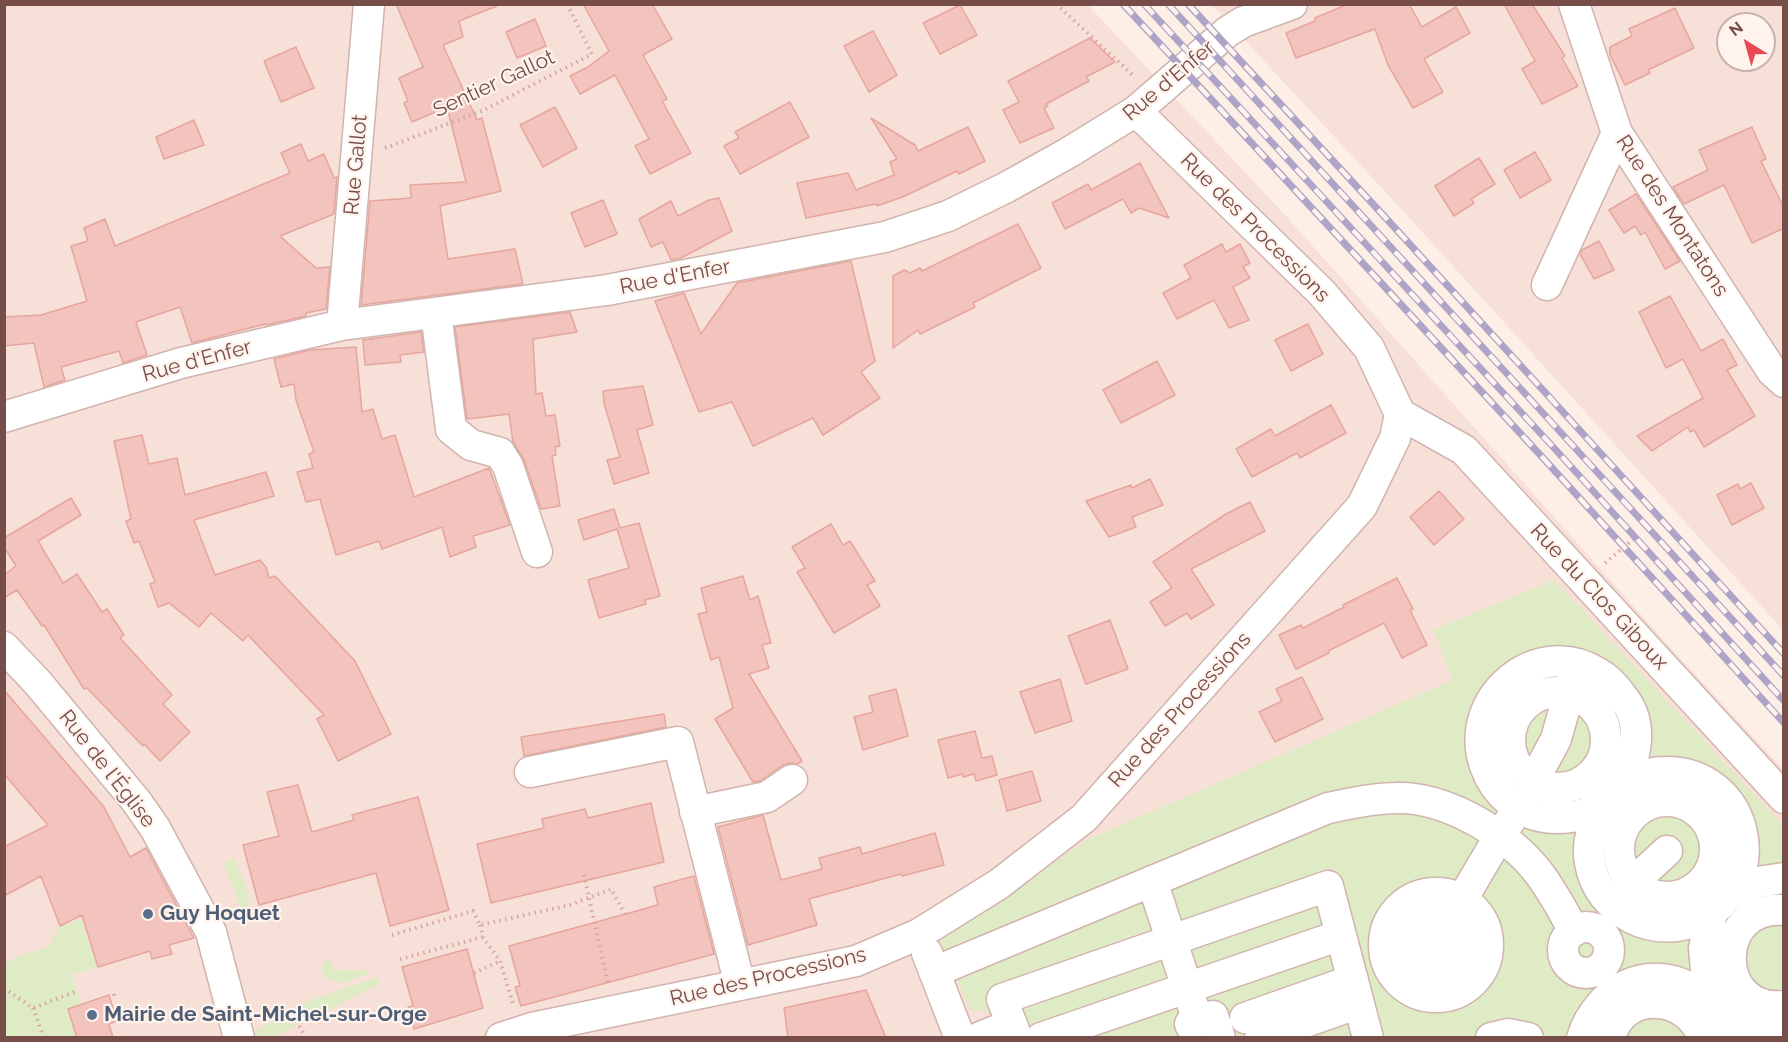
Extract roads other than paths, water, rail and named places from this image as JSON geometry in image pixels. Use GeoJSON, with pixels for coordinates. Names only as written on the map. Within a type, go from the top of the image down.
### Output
{"type":"FeatureCollection","features":[{"type":"Feature","properties":{"kind":"street","name":"Rue Gallot"},"geometry":{"type":"LineString","coordinates":[[342,325],[369,4]]}},
{"type":"Feature","properties":{"kind":"street","name":"Rue d'Enfer"},"geometry":{"type":"LineString","coordinates":[[4,417],[181,363],[342,325],[607,290],[885,237],[948,216],[1007,187],[1138,97],[1227,32],[1243,22],[1292,4]]}},
{"type":"Feature","properties":{"kind":"street","name":"Rue des Montatons"},"geometry":{"type":"LineString","coordinates":[[1574,4],[1617,133],[1772,370],[1784,382]]}},
{"type":"Feature","properties":{"kind":"street","name":"Rue des Processions"},"geometry":{"type":"LineString","coordinates":[[511,1034],[856,961],[919,934],[999,884],[1084,818],[1362,506],[1395,438],[1400,414],[1369,348],[1322,293],[1138,97]]}},
{"type":"Feature","properties":{"kind":"street"},"geometry":{"type":"LineString","coordinates":[[1547,285],[1617,133]]}},
{"type":"Feature","properties":{"kind":"street"},"geometry":{"type":"LineString","coordinates":[[436,313],[451,429],[471,445],[500,453],[508,466],[537,552]]}},
{"type":"Feature","properties":{"kind":"street","name":"Rue du Clos Giboux"},"geometry":{"type":"LineString","coordinates":[[1400,414],[1464,450],[1784,798]]}},
{"type":"Feature","properties":{"kind":"street","name":"Rue de l'Église"},"geometry":{"type":"LineString","coordinates":[[4,647],[38,683],[155,828],[211,932],[239,1038]]}},
{"type":"Feature","properties":{"kind":"street"},"geometry":{"type":"LineString","coordinates":[[1720,1032],[1725,996],[1706,970],[1704,948],[1720,904],[1739,878],[1744,856],[1743,834],[1736,813],[1723,795],[1706,782],[1685,774],[1663,771],[1641,776],[1612,795],[1584,814],[1562,819],[1540,817],[1519,808],[1502,795],[1488,776],[1481,755],[1480,733],[1485,711],[1496,692],[1512,676],[1533,666],[1554,662],[1577,664],[1598,672],[1615,686],[1628,704],[1635,725],[1636,747],[1631,769],[1612,795],[1594,820],[1589,842],[1590,864],[1597,885],[1610,903],[1628,917],[1648,925],[1671,927],[1692,923],[1720,904],[1757,882],[1784,878]]}},
{"type":"Feature","properties":{"kind":"street"},"geometry":{"type":"LineString","coordinates":[[1449,923],[1500,835],[1534,783],[1556,739],[1577,664]]}},
{"type":"Feature","properties":{"kind":"street"},"geometry":{"type":"LineString","coordinates":[[1556,692],[1570,693],[1583,698],[1601,718],[1606,731],[1607,745],[1603,758],[1586,780],[1574,786],[1561,789],[1547,788],[1534,783],[1515,763],[1510,750],[1513,723],[1520,710],[1536,698],[1556,692]]}},
{"type":"Feature","properties":{"kind":"street"},"geometry":{"type":"LineString","coordinates":[[530,772],[678,742],[740,985]]}},
{"type":"Feature","properties":{"kind":"street"},"geometry":{"type":"LineString","coordinates":[[695,812],[767,796],[792,780]]}},
{"type":"Feature","properties":{"kind":"street"},"geometry":{"type":"LineString","coordinates":[[934,972],[1328,808],[1356,802],[1406,798],[1430,802],[1476,821],[1500,835],[1520,852],[1582,929],[1667,851]]}},
{"type":"Feature","properties":{"kind":"street"},"geometry":{"type":"LineString","coordinates":[[1152,881],[1187,987],[1207,1031],[1252,1031],[1356,992]]}},
{"type":"Feature","properties":{"kind":"street"},"geometry":{"type":"LineString","coordinates":[[978,1038],[1015,1031],[1002,999],[1328,886],[1356,992],[1362,1036]]}},
{"type":"Feature","properties":{"kind":"street"},"geometry":{"type":"LineString","coordinates":[[1720,904],[1747,921]]}},
{"type":"Feature","properties":{"kind":"street"},"geometry":{"type":"LineString","coordinates":[[1784,910],[1762,912],[1747,921],[1733,940],[1729,954],[1730,968],[1743,992],[1766,1006],[1784,1006]]}},
{"type":"Feature","properties":{"kind":"street"},"geometry":{"type":"LineString","coordinates":[[919,934],[960,1038]]}},
{"type":"Feature","properties":{"kind":"street"},"geometry":{"type":"LineString","coordinates":[[1041,1038],[1341,935]]}},
{"type":"Feature","properties":{"kind":"street"},"geometry":{"type":"LineString","coordinates":[[1582,1038],[1584,1028],[1594,1012],[1612,994],[1631,984],[1653,979],[1675,981],[1696,990],[1713,1003],[1720,1032]]}},
{"type":"Feature","properties":{"kind":"street"},"geometry":{"type":"LineString","coordinates":[[1610,1038],[1618,1021],[1628,1011],[1654,1002],[1681,1008],[1700,1028],[1720,1032],[1743,1023],[1764,1031],[1784,1033]]}},
{"type":"Feature","properties":{"kind":"street"},"geometry":{"type":"LineString","coordinates":[[1491,1038],[1508,1034],[1528,1038]]}},
{"type":"Feature","properties":{"kind":"railway"},"geometry":{"type":"LineString","coordinates":[[1123,4],[1544,459],[1784,723]]}},
{"type":"Feature","properties":{"kind":"railway"},"geometry":{"type":"LineString","coordinates":[[1144,4],[1784,701]]}},
{"type":"Feature","properties":{"kind":"railway"},"geometry":{"type":"LineString","coordinates":[[1168,4],[1784,676]]}},
{"type":"Feature","properties":{"kind":"railway"},"geometry":{"type":"LineString","coordinates":[[1188,4],[1784,654]]}},
{"type":"Feature","properties":{"kind":"place","name":"Guy Hoquet"},"geometry":{"type":"Point","coordinates":[148,914]}},
{"type":"Feature","properties":{"kind":"place","name":"Mairie de Saint-Michel-sur-Orge"},"geometry":{"type":"Point","coordinates":[92,1015]}}]}
